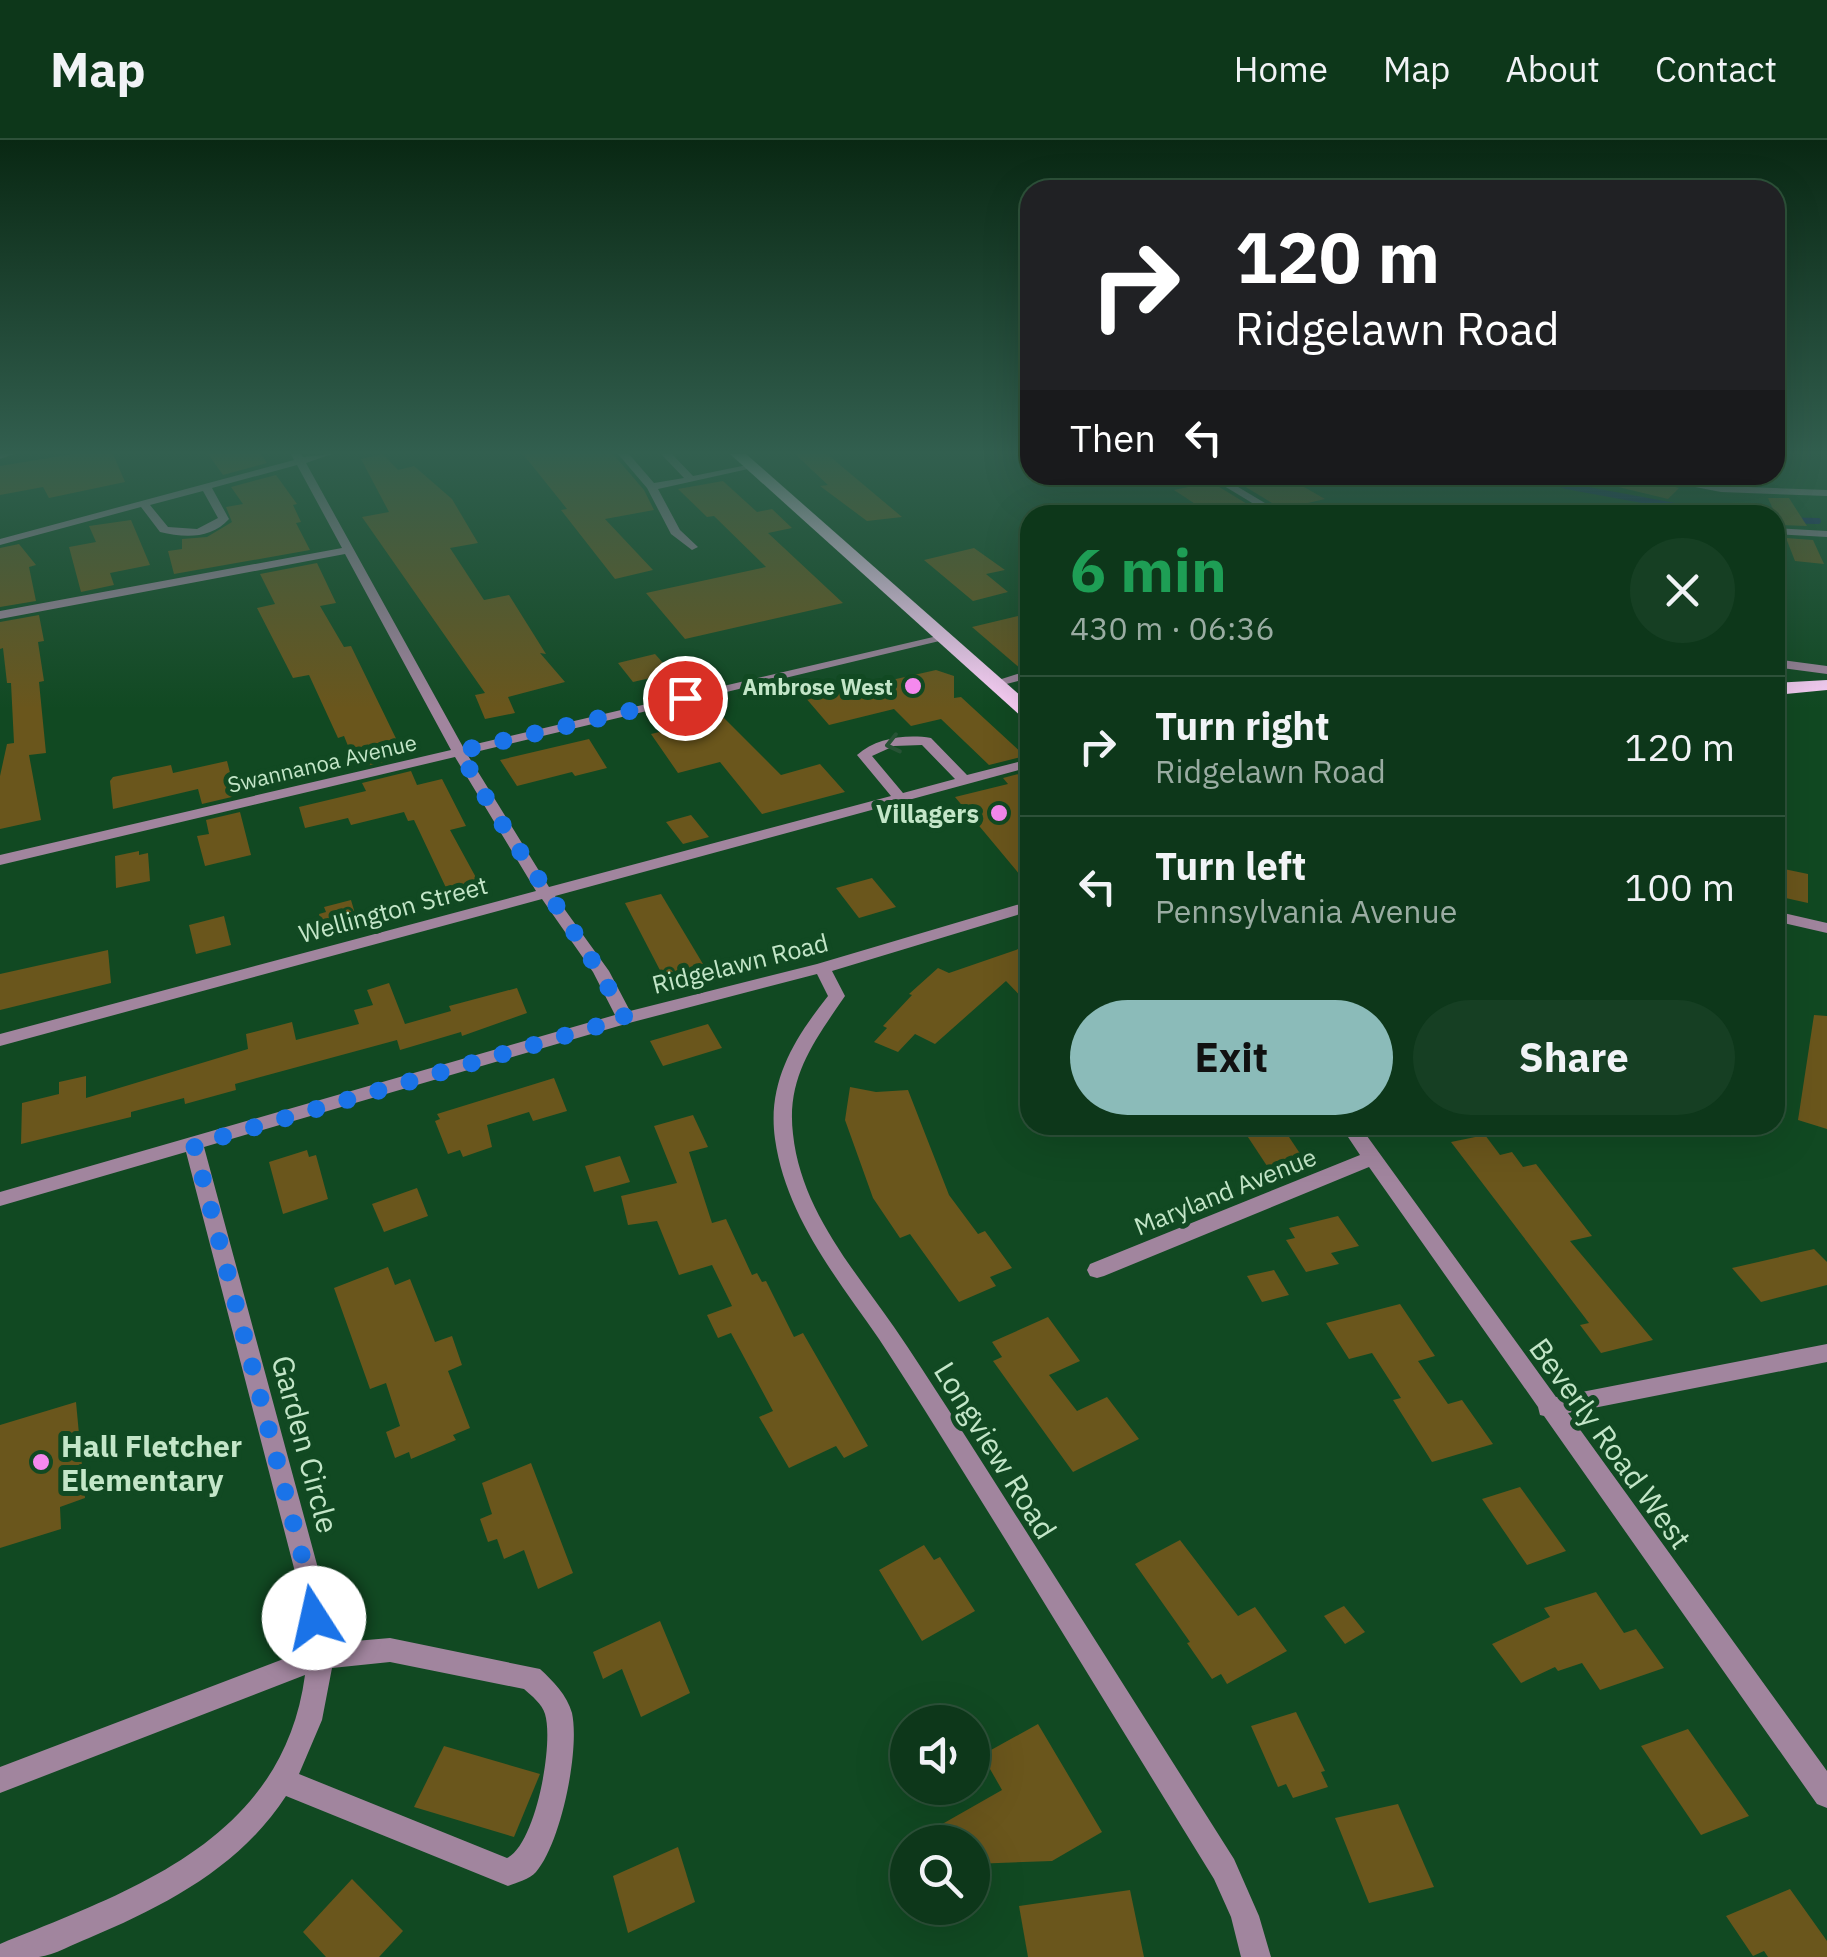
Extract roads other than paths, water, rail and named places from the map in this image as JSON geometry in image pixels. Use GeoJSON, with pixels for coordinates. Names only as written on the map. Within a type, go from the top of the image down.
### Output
{"type":"FeatureCollection","features":[{"type":"Feature","properties":{"kind":"main road"},"geometry":{"type":"LineString","coordinates":[[833,539],[1020,705]]}},
{"type":"Feature","properties":{"kind":"main road"},"geometry":{"type":"LineString","coordinates":[[1785,688],[1827,685]]}},
{"type":"Feature","properties":{"kind":"street"},"geometry":{"type":"LineString","coordinates":[[344,539],[460,751],[546,894],[601,971],[625,1018]]}},
{"type":"Feature","properties":{"kind":"street"},"geometry":{"type":"LineString","coordinates":[[682,539],[692,547]]}},
{"type":"Feature","properties":{"kind":"street"},"geometry":{"type":"LineString","coordinates":[[0,615],[350,550]]}},
{"type":"Feature","properties":{"kind":"street","name":"Swannanoa Avenue"},"geometry":{"type":"LineString","coordinates":[[0,860],[946,638]]}},
{"type":"Feature","properties":{"kind":"street"},"geometry":{"type":"LineString","coordinates":[[1785,664],[1827,670]]}},
{"type":"Feature","properties":{"kind":"street"},"geometry":{"type":"LineString","coordinates":[[996,683],[1020,677]]}},
{"type":"Feature","properties":{"kind":"street"},"geometry":{"type":"LineString","coordinates":[[900,798],[864,755],[872,748],[908,740],[926,741],[965,780]]}},
{"type":"Feature","properties":{"kind":"street","name":"Wellington Street"},"geometry":{"type":"LineString","coordinates":[[0,1040],[1020,766]]}},
{"type":"Feature","properties":{"kind":"street","name":"Ridgelawn Road"},"geometry":{"type":"LineString","coordinates":[[0,1200],[625,1018],[822,968],[1020,909]]}},
{"type":"Feature","properties":{"kind":"street"},"geometry":{"type":"LineString","coordinates":[[1785,918],[1827,928]]}},
{"type":"Feature","properties":{"kind":"street","name":"Longview Road"},"geometry":{"type":"LineString","coordinates":[[822,968],[837,996],[784,1076],[788,1163],[808,1213],[901,1354],[1224,1869],[1256,1957]]}},
{"type":"Feature","properties":{"kind":"street","name":"Beverly Road West"},"geometry":{"type":"LineString","coordinates":[[1356,1135],[1827,1794]]}},
{"type":"Feature","properties":{"kind":"street","name":"Garden Circle"},"geometry":{"type":"LineString","coordinates":[[2,1957],[160,1891],[207,1860],[252,1819],[282,1781],[313,1710],[320,1657],[308,1579],[194,1145]]}},
{"type":"Feature","properties":{"kind":"street","name":"Maryland Avenue"},"geometry":{"type":"LineString","coordinates":[[1096,1270],[1372,1158]]}},
{"type":"Feature","properties":{"kind":"street"},"geometry":{"type":"LineString","coordinates":[[1548,1408],[1827,1353]]}},
{"type":"Feature","properties":{"kind":"street"},"geometry":{"type":"LineString","coordinates":[[0,1780],[320,1657],[390,1650],[530,1678],[549,1694],[559,1714],[560,1762],[544,1827],[525,1864],[508,1872],[282,1781]]}},
{"type":"Feature","properties":{"kind":"place","name":"Ambrose West"},"geometry":{"type":"Point","coordinates":[913,686]}},
{"type":"Feature","properties":{"kind":"place","name":"Villagers"},"geometry":{"type":"Point","coordinates":[999,813]}},
{"type":"Feature","properties":{"kind":"place","name":"Hall Fletcher Elementary"},"geometry":{"type":"Point","coordinates":[41,1462]}}]}
